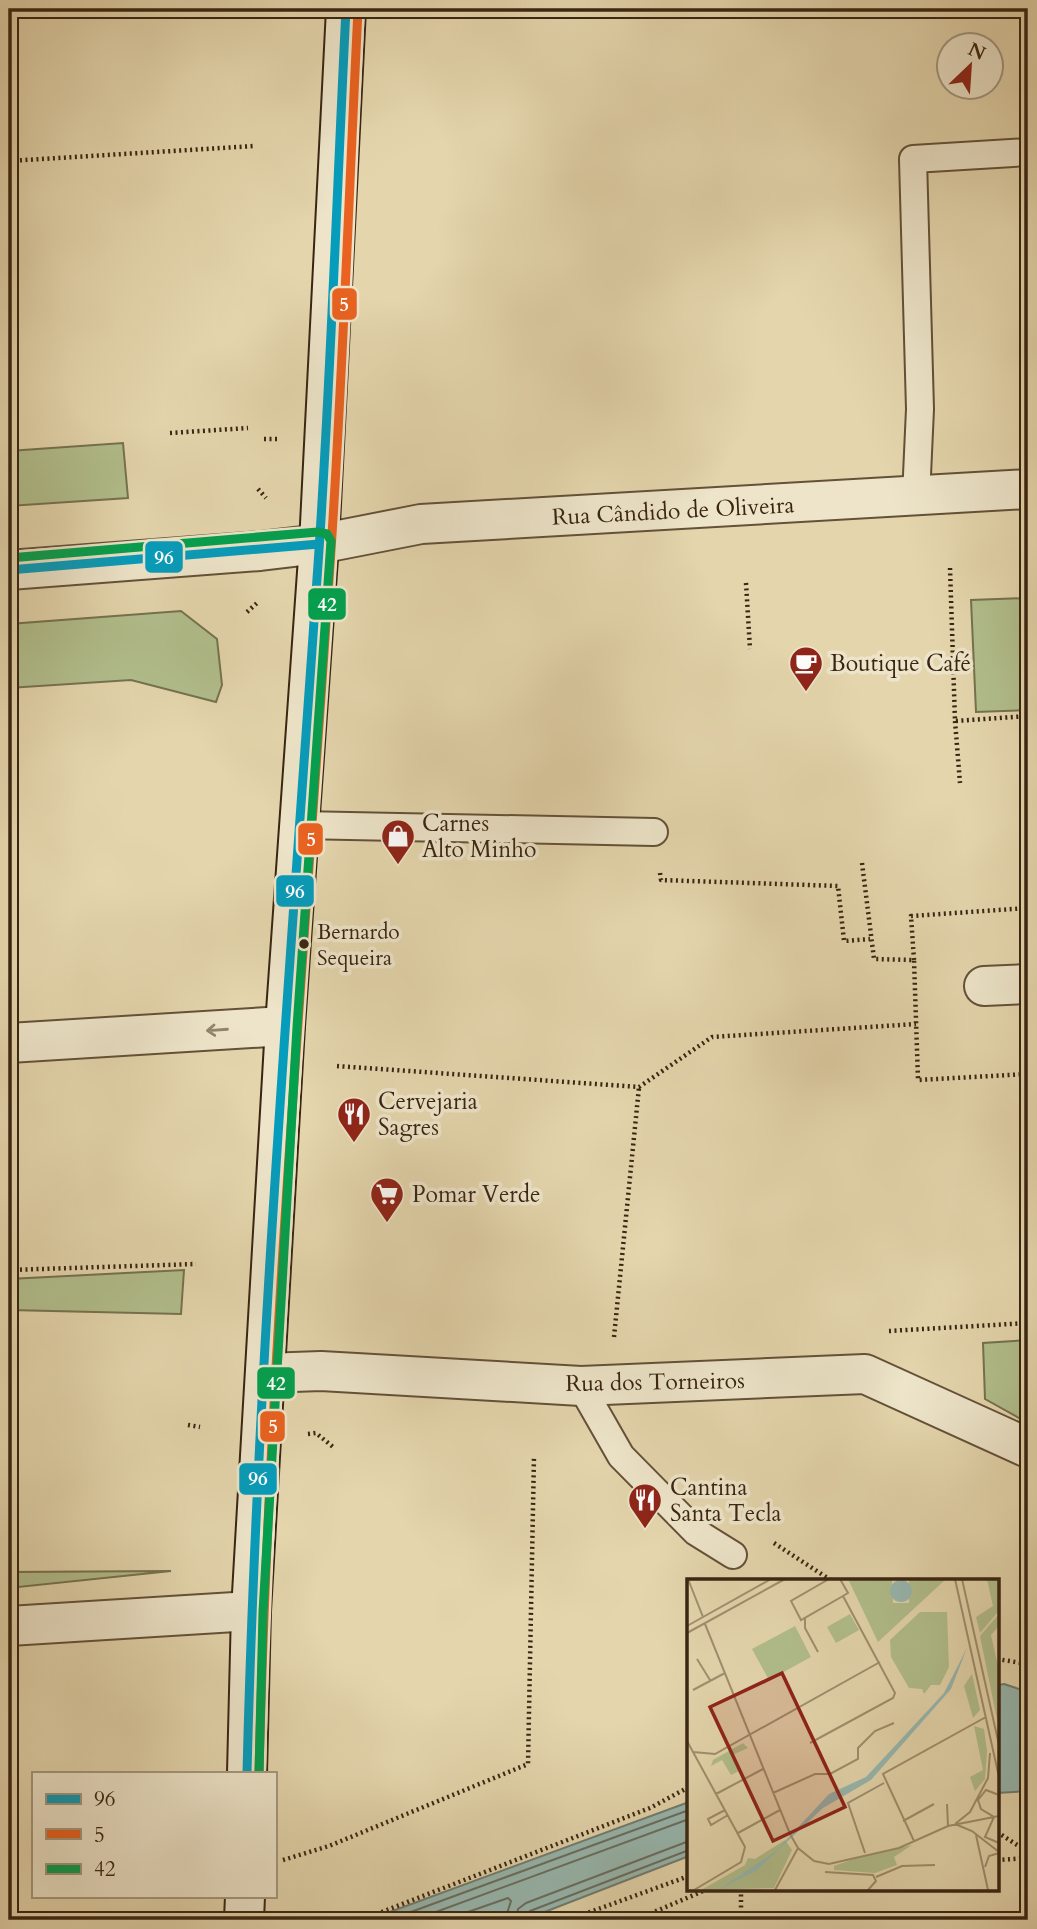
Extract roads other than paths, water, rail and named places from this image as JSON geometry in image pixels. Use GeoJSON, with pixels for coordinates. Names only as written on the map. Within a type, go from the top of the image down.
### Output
{"type":"FeatureCollection","features":[{"type":"Feature","properties":{"kind":"street"},"geometry":{"type":"LineString","coordinates":[[247,1772],[251,1611],[285,1026],[319,544],[346,9]]}},
{"type":"Feature","properties":{"kind":"street","name":"Rua Cândido de Oliveira"},"geometry":{"type":"LineString","coordinates":[[9,570],[319,544],[421,524],[916,498],[1028,489]]}},
{"type":"Feature","properties":{"kind":"street"},"geometry":{"type":"LineString","coordinates":[[984,986],[1028,984]]}},
{"type":"Feature","properties":{"kind":"street"},"geometry":{"type":"LineString","coordinates":[[9,1044],[285,1026]]}},
{"type":"Feature","properties":{"kind":"street","name":"Rua dos Torneiros"},"geometry":{"type":"LineString","coordinates":[[265,1373],[321,1371],[581,1386],[865,1374],[1028,1448]]}},
{"type":"Feature","properties":{"kind":"street"},"geometry":{"type":"LineString","coordinates":[[9,1626],[251,1611]]}},
{"type":"Feature","properties":{"kind":"street"},"geometry":{"type":"LineString","coordinates":[[244,1920],[245,1898]]}},
{"type":"Feature","properties":{"kind":"lane"},"geometry":{"type":"LineString","coordinates":[[916,498],[919,398],[913,159],[1028,152]]}},
{"type":"Feature","properties":{"kind":"lane"},"geometry":{"type":"LineString","coordinates":[[300,825],[654,832]]}},
{"type":"Feature","properties":{"kind":"lane"},"geometry":{"type":"LineString","coordinates":[[581,1386],[621,1456],[696,1532],[733,1555]]}},
{"type":"Feature","properties":{"kind":"water"},"geometry":{"type":"Polygon","coordinates":[[[1004,1684],[1028,1692],[1028,1791],[998,1793],[998,1685],[1004,1684]]]}},
{"type":"Feature","properties":{"kind":"water"},"geometry":{"type":"Polygon","coordinates":[[[687,1803],[687,1857],[524,1920],[368,1920],[687,1803]]]}},
{"type":"Feature","properties":{"kind":"place","name":"Boutique Café"},"geometry":{"type":"Point","coordinates":[806,693]}},
{"type":"Feature","properties":{"kind":"place","name":"Carnes Alto Minho"},"geometry":{"type":"Point","coordinates":[398,866]}},
{"type":"Feature","properties":{"kind":"place","name":"Bernardo Sequeira"},"geometry":{"type":"Point","coordinates":[304,944]}},
{"type":"Feature","properties":{"kind":"place","name":"Cervejaria Sagres"},"geometry":{"type":"Point","coordinates":[354,1144]}},
{"type":"Feature","properties":{"kind":"place","name":"Pomar Verde"},"geometry":{"type":"Point","coordinates":[387,1224]}},
{"type":"Feature","properties":{"kind":"place","name":"Cantina Santa Tecla"},"geometry":{"type":"Point","coordinates":[645,1530]}}]}
